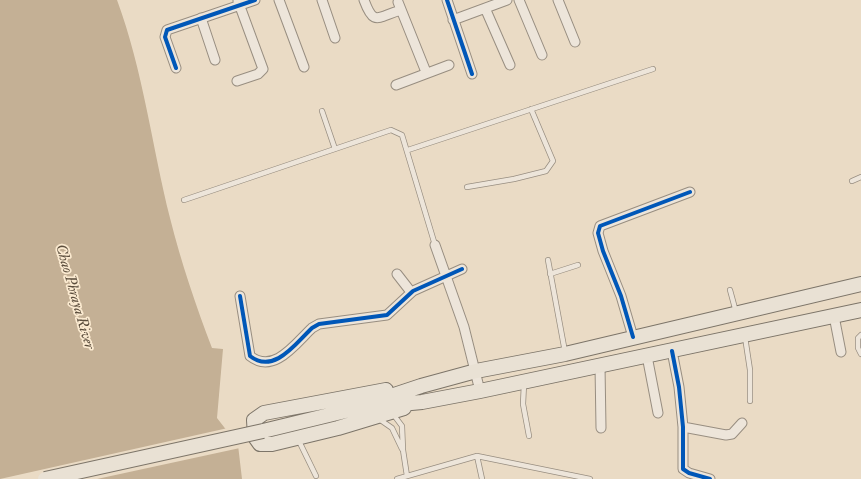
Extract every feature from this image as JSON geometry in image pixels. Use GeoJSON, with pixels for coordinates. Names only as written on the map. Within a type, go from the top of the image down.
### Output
{"type":"FeatureCollection","features":[{"type":"Feature","properties":{"kind":"main road"},"geometry":{"type":"LineString","coordinates":[[45,479],[263,431],[358,408],[421,386],[476,370],[565,354],[861,284]]}},
{"type":"Feature","properties":{"kind":"main road"},"geometry":{"type":"LineString","coordinates":[[358,408],[422,402],[480,391],[861,310]]}},
{"type":"Feature","properties":{"kind":"main road"},"geometry":{"type":"LineString","coordinates":[[421,386],[279,409],[264,413],[254,420],[255,437],[260,444],[265,445],[298,438],[392,413],[422,402]]}},
{"type":"Feature","properties":{"kind":"street"},"geometry":{"type":"LineString","coordinates":[[176,68],[165,33],[167,30],[238,3],[255,0]]}},
{"type":"Feature","properties":{"kind":"street"},"geometry":{"type":"LineString","coordinates":[[279,0],[304,67]]}},
{"type":"Feature","properties":{"kind":"street"},"geometry":{"type":"LineString","coordinates":[[322,0],[336,38]]}},
{"type":"Feature","properties":{"kind":"street"},"geometry":{"type":"LineString","coordinates":[[364,0],[369,15],[373,18],[377,18],[399,6],[426,72]]}},
{"type":"Feature","properties":{"kind":"street"},"geometry":{"type":"LineString","coordinates":[[447,0],[472,74]]}},
{"type":"Feature","properties":{"kind":"street"},"geometry":{"type":"LineString","coordinates":[[453,20],[489,5],[507,0]]}},
{"type":"Feature","properties":{"kind":"street"},"geometry":{"type":"LineString","coordinates":[[519,0],[542,55]]}},
{"type":"Feature","properties":{"kind":"street"},"geometry":{"type":"LineString","coordinates":[[558,0],[575,42]]}},
{"type":"Feature","properties":{"kind":"street"},"geometry":{"type":"LineString","coordinates":[[237,81],[258,74],[263,69],[238,3]]}},
{"type":"Feature","properties":{"kind":"street"},"geometry":{"type":"LineString","coordinates":[[489,5],[510,65]]}},
{"type":"Feature","properties":{"kind":"street"},"geometry":{"type":"LineString","coordinates":[[201,18],[215,60]]}},
{"type":"Feature","properties":{"kind":"street"},"geometry":{"type":"LineString","coordinates":[[396,84],[449,64]]}},
{"type":"Feature","properties":{"kind":"street"},"geometry":{"type":"LineString","coordinates":[[633,337],[621,296],[603,252],[598,233],[600,226],[690,192]]}},
{"type":"Feature","properties":{"kind":"street"},"geometry":{"type":"LineString","coordinates":[[435,245],[464,327],[476,370],[480,391]]}},
{"type":"Feature","properties":{"kind":"street"},"geometry":{"type":"LineString","coordinates":[[240,296],[250,356],[257,361],[264,363],[276,360],[288,351],[312,328],[319,324],[387,315],[411,292],[445,275],[462,269]]}},
{"type":"Feature","properties":{"kind":"street"},"geometry":{"type":"LineString","coordinates":[[397,274],[411,292]]}},
{"type":"Feature","properties":{"kind":"street"},"geometry":{"type":"LineString","coordinates":[[834,316],[841,352]]}},
{"type":"Feature","properties":{"kind":"street"},"geometry":{"type":"LineString","coordinates":[[672,351],[679,387],[683,427],[683,469],[689,473],[710,479]]}},
{"type":"Feature","properties":{"kind":"street"},"geometry":{"type":"LineString","coordinates":[[647,356],[658,413]]}},
{"type":"Feature","properties":{"kind":"street"},"geometry":{"type":"LineString","coordinates":[[600,366],[601,428]]}},
{"type":"Feature","properties":{"kind":"street"},"geometry":{"type":"LineString","coordinates":[[683,427],[726,436],[732,434],[742,423]]}},
{"type":"Feature","properties":{"kind":"lane"},"geometry":{"type":"LineString","coordinates":[[408,150],[653,69]]}},
{"type":"Feature","properties":{"kind":"lane"},"geometry":{"type":"LineString","coordinates":[[467,187],[514,179],[546,171],[550,167],[552,161],[531,109]]}},
{"type":"Feature","properties":{"kind":"lane"},"geometry":{"type":"LineString","coordinates":[[322,111],[335,149]]}},
{"type":"Feature","properties":{"kind":"lane"},"geometry":{"type":"LineString","coordinates":[[184,200],[391,130],[402,135],[408,150],[435,245]]}},
{"type":"Feature","properties":{"kind":"lane"},"geometry":{"type":"LineString","coordinates":[[852,181],[861,177]]}},
{"type":"Feature","properties":{"kind":"lane"},"geometry":{"type":"LineString","coordinates":[[548,260],[565,354]]}},
{"type":"Feature","properties":{"kind":"lane"},"geometry":{"type":"LineString","coordinates":[[550,274],[578,265]]}},
{"type":"Feature","properties":{"kind":"lane"},"geometry":{"type":"LineString","coordinates":[[730,290],[737,313]]}},
{"type":"Feature","properties":{"kind":"lane"},"geometry":{"type":"LineString","coordinates":[[744,335],[750,370],[750,401]]}},
{"type":"Feature","properties":{"kind":"lane"},"geometry":{"type":"LineString","coordinates":[[861,335],[857,341],[861,354]]}},
{"type":"Feature","properties":{"kind":"lane"},"geometry":{"type":"LineString","coordinates":[[524,382],[523,404],[529,436]]}},
{"type":"Feature","properties":{"kind":"lane"},"geometry":{"type":"LineString","coordinates":[[392,413],[402,426],[403,450],[407,476]]}},
{"type":"Feature","properties":{"kind":"lane"},"geometry":{"type":"LineString","coordinates":[[377,417],[392,428],[403,450]]}},
{"type":"Feature","properties":{"kind":"lane"},"geometry":{"type":"LineString","coordinates":[[298,438],[316,476]]}},
{"type":"Feature","properties":{"kind":"lane"},"geometry":{"type":"LineString","coordinates":[[477,456],[482,479]]}},
{"type":"Feature","properties":{"kind":"lane"},"geometry":{"type":"LineString","coordinates":[[397,479],[477,456],[590,479]]}},
{"type":"Feature","properties":{"kind":"water","name":"Chao Phraya River"},"geometry":{"type":"Polygon","coordinates":[[[0,0],[117,0],[134,53],[174,234],[184,267],[212,348],[223,349],[217,418],[238,445],[242,479],[0,479],[0,0]]]}},
{"type":"Feature","properties":{"kind":"pier"},"geometry":{"type":"Polygon","coordinates":[[[228,428],[240,448],[97,479],[0,479],[228,428]]]}},
{"type":"Feature","properties":{"kind":"cycle path"},"geometry":{"type":"LineString","coordinates":[[176,68],[165,37],[167,30],[255,0]]}},
{"type":"Feature","properties":{"kind":"cycle path"},"geometry":{"type":"LineString","coordinates":[[447,0],[472,74]]}},
{"type":"Feature","properties":{"kind":"cycle path"},"geometry":{"type":"LineString","coordinates":[[633,337],[621,296],[603,251],[598,233],[600,226],[690,192]]}},
{"type":"Feature","properties":{"kind":"cycle path"},"geometry":{"type":"LineString","coordinates":[[240,296],[250,356],[259,361],[268,362],[284,355],[312,328],[319,324],[387,315],[413,291],[462,269]]}},
{"type":"Feature","properties":{"kind":"cycle path"},"geometry":{"type":"LineString","coordinates":[[672,351],[679,387],[683,427],[683,469],[689,473],[710,479]]}}]}
